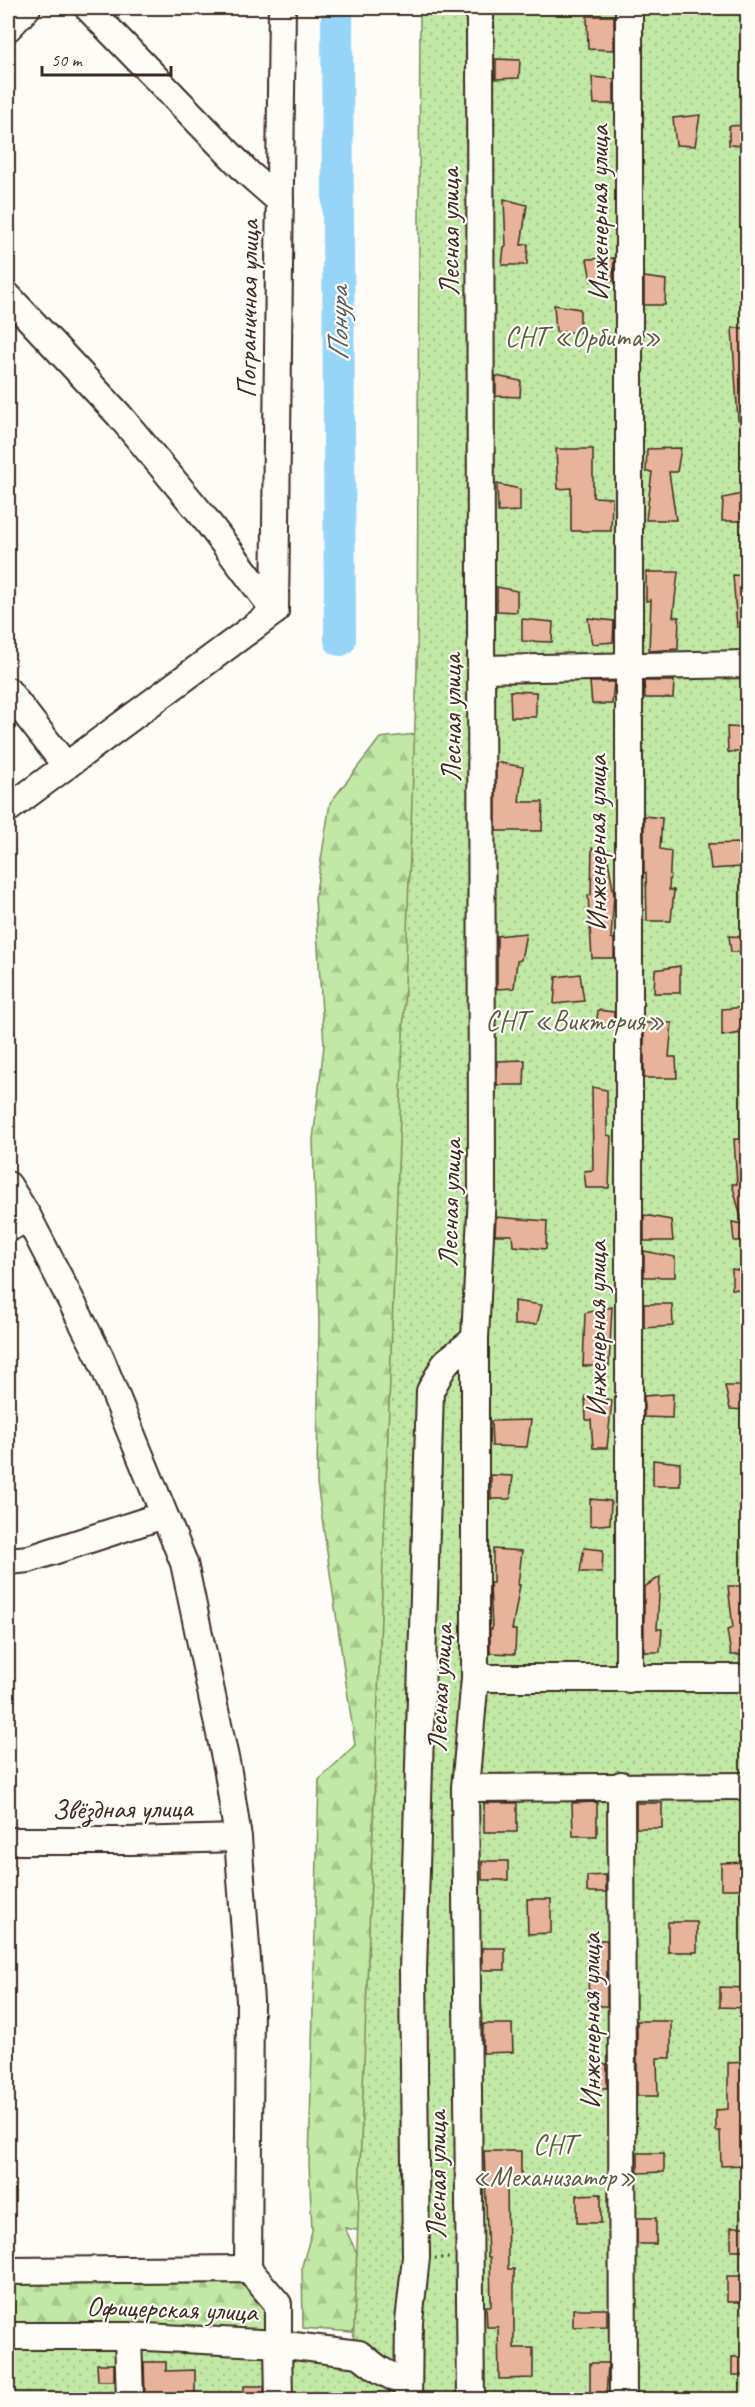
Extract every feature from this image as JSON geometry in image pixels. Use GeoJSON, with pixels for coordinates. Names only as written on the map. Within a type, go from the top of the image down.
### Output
{"type":"FeatureCollection","features":[{"type":"Feature","properties":{"kind":"street"},"geometry":{"type":"LineString","coordinates":[[8,28],[27,8]]}},
{"type":"Feature","properties":{"kind":"street"},"geometry":{"type":"LineString","coordinates":[[88,8],[248,173],[280,201]]}},
{"type":"Feature","properties":{"kind":"street","name":"Пограничная улица"},"geometry":{"type":"LineString","coordinates":[[274,611],[282,8]]}},
{"type":"Feature","properties":{"kind":"street","name":"Лесная улица"},"geometry":{"type":"LineString","coordinates":[[471,2400],[465,1788],[475,1678],[475,1339],[482,1193],[483,669],[480,8]]}},
{"type":"Feature","properties":{"kind":"street","name":"Инженерная улица"},"geometry":{"type":"LineString","coordinates":[[628,1679],[630,8]]}},
{"type":"Feature","properties":{"kind":"street"},"geometry":{"type":"LineString","coordinates":[[8,296],[118,415],[202,516],[274,611],[8,808]]}},
{"type":"Feature","properties":{"kind":"street"},"geometry":{"type":"LineString","coordinates":[[483,669],[747,663]]}},
{"type":"Feature","properties":{"kind":"street"},"geometry":{"type":"LineString","coordinates":[[8,691],[66,766]]}},
{"type":"Feature","properties":{"kind":"street"},"geometry":{"type":"LineString","coordinates":[[8,1185],[18,1223],[100,1357],[184,1563],[228,1772],[238,1838],[250,2001],[248,2269],[278,2304],[278,2344],[359,2354],[408,2392]]}},
{"type":"Feature","properties":{"kind":"street"},"geometry":{"type":"LineString","coordinates":[[408,2392],[409,2322],[416,2257],[413,1971],[430,1391],[446,1362],[475,1339]]}},
{"type":"Feature","properties":{"kind":"street"},"geometry":{"type":"LineString","coordinates":[[8,1561],[39,1557],[164,1515]]}},
{"type":"Feature","properties":{"kind":"street"},"geometry":{"type":"LineString","coordinates":[[475,1678],[747,1678]]}},
{"type":"Feature","properties":{"kind":"street"},"geometry":{"type":"LineString","coordinates":[[465,1788],[621,1785],[747,1786]]}},
{"type":"Feature","properties":{"kind":"street","name":"Инженерная улица"},"geometry":{"type":"LineString","coordinates":[[621,1785],[623,2400]]}},
{"type":"Feature","properties":{"kind":"street","name":"Звёздная улица"},"geometry":{"type":"LineString","coordinates":[[8,1841],[238,1838]]}},
{"type":"Feature","properties":{"kind":"street"},"geometry":{"type":"LineString","coordinates":[[8,2271],[248,2269]]}},
{"type":"Feature","properties":{"kind":"street","name":"Офицерская улица"},"geometry":{"type":"LineString","coordinates":[[8,2336],[128,2336],[278,2344],[279,2400]]}},
{"type":"Feature","properties":{"kind":"street"},"geometry":{"type":"LineString","coordinates":[[128,2336],[130,2400]]}},
{"type":"Feature","properties":{"kind":"path"},"geometry":{"type":"LineString","coordinates":[[416,2257],[468,2258]]}},
{"type":"Feature","properties":{"kind":"green space"},"geometry":{"type":"Polygon","coordinates":[[[420,8],[747,8],[747,2399],[8,2399],[8,2338],[353,2352],[417,669],[420,8]]]}},
{"type":"Feature","properties":{"kind":"green space"},"geometry":{"type":"Polygon","coordinates":[[[451,730],[399,2238],[345,2228],[369,2279],[387,2335],[303,2328],[302,2266],[312,2231],[309,2163],[319,1780],[355,1745],[317,1483],[319,1322],[313,1140],[324,1045],[315,898],[330,803],[380,738],[451,730]]]}},
{"type":"Feature","properties":{"kind":"green space"},"geometry":{"type":"Polygon","coordinates":[[[8,2275],[263,2275],[275,2332],[8,2328],[8,2275]]]}},
{"type":"Feature","properties":{"kind":"building"},"geometry":{"type":"Polygon","coordinates":[[[587,16],[614,16],[614,50],[588,49],[587,16]]]}},
{"type":"Feature","properties":{"kind":"building"},"geometry":{"type":"Polygon","coordinates":[[[496,59],[520,60],[519,78],[496,79],[496,59]]]}},
{"type":"Feature","properties":{"kind":"building"},"geometry":{"type":"Polygon","coordinates":[[[592,77],[614,79],[614,104],[594,104],[592,77]]]}},
{"type":"Feature","properties":{"kind":"building"},"geometry":{"type":"Polygon","coordinates":[[[700,115],[695,146],[676,145],[673,118],[700,115]]]}},
{"type":"Feature","properties":{"kind":"building"},"geometry":{"type":"Polygon","coordinates":[[[747,125],[747,146],[729,145],[729,126],[747,125]]]}},
{"type":"Feature","properties":{"kind":"building"},"geometry":{"type":"Polygon","coordinates":[[[504,199],[527,205],[521,245],[528,244],[527,265],[502,265],[506,246],[504,199]]]}},
{"type":"Feature","properties":{"kind":"building"},"geometry":{"type":"Polygon","coordinates":[[[614,258],[613,281],[591,281],[587,259],[614,258]]]}},
{"type":"Feature","properties":{"kind":"building"},"geometry":{"type":"Polygon","coordinates":[[[644,277],[666,280],[665,305],[644,305],[644,277]]]}},
{"type":"Feature","properties":{"kind":"building"},"geometry":{"type":"Polygon","coordinates":[[[554,305],[580,309],[580,332],[556,332],[554,305]]]}},
{"type":"Feature","properties":{"kind":"building"},"geometry":{"type":"Polygon","coordinates":[[[732,328],[747,328],[747,419],[738,420],[732,328]]]}},
{"type":"Feature","properties":{"kind":"building"},"geometry":{"type":"Polygon","coordinates":[[[496,376],[521,381],[520,397],[496,396],[496,376]]]}},
{"type":"Feature","properties":{"kind":"building"},"geometry":{"type":"Polygon","coordinates":[[[681,448],[677,472],[669,472],[676,520],[646,520],[652,472],[646,472],[647,449],[681,448]]]}},
{"type":"Feature","properties":{"kind":"building"},"geometry":{"type":"Polygon","coordinates":[[[556,449],[593,449],[593,497],[612,498],[611,531],[571,531],[571,488],[558,489],[556,449]]]}},
{"type":"Feature","properties":{"kind":"building"},"geometry":{"type":"Polygon","coordinates":[[[497,484],[520,489],[520,511],[498,512],[497,484]]]}},
{"type":"Feature","properties":{"kind":"building"},"geometry":{"type":"Polygon","coordinates":[[[747,493],[747,521],[722,521],[723,498],[747,493]]]}},
{"type":"Feature","properties":{"kind":"building"},"geometry":{"type":"Polygon","coordinates":[[[646,572],[678,572],[673,617],[679,617],[678,649],[649,651],[651,600],[646,601],[646,572]]]}},
{"type":"Feature","properties":{"kind":"building"},"geometry":{"type":"Polygon","coordinates":[[[733,575],[747,576],[747,626],[737,627],[733,575]]]}},
{"type":"Feature","properties":{"kind":"building"},"geometry":{"type":"Polygon","coordinates":[[[497,587],[517,591],[517,612],[497,611],[497,587]]]}},
{"type":"Feature","properties":{"kind":"building"},"geometry":{"type":"Polygon","coordinates":[[[588,618],[614,621],[613,642],[592,644],[588,618]]]}},
{"type":"Feature","properties":{"kind":"building"},"geometry":{"type":"Polygon","coordinates":[[[522,619],[553,622],[552,642],[522,641],[522,619]]]}},
{"type":"Feature","properties":{"kind":"building"},"geometry":{"type":"Polygon","coordinates":[[[644,681],[674,681],[673,698],[645,698],[644,681]]]}},
{"type":"Feature","properties":{"kind":"building"},"geometry":{"type":"Polygon","coordinates":[[[590,682],[614,682],[612,704],[592,704],[590,682]]]}},
{"type":"Feature","properties":{"kind":"building"},"geometry":{"type":"Polygon","coordinates":[[[510,691],[536,692],[536,717],[511,717],[510,691]]]}},
{"type":"Feature","properties":{"kind":"building"},"geometry":{"type":"Polygon","coordinates":[[[727,727],[747,728],[747,752],[728,752],[727,727]]]}},
{"type":"Feature","properties":{"kind":"building"},"geometry":{"type":"Polygon","coordinates":[[[496,762],[523,767],[519,802],[543,802],[542,831],[496,831],[496,762]]]}},
{"type":"Feature","properties":{"kind":"building"},"geometry":{"type":"Polygon","coordinates":[[[644,816],[662,818],[660,849],[671,851],[669,890],[674,890],[671,921],[647,921],[644,816]]]}},
{"type":"Feature","properties":{"kind":"building"},"geometry":{"type":"Polygon","coordinates":[[[741,843],[741,867],[711,869],[708,844],[741,843]]]}},
{"type":"Feature","properties":{"kind":"building"},"geometry":{"type":"Polygon","coordinates":[[[592,848],[607,854],[614,895],[611,938],[614,939],[614,958],[592,958],[588,895],[591,895],[592,848]]]}},
{"type":"Feature","properties":{"kind":"building"},"geometry":{"type":"Polygon","coordinates":[[[526,933],[521,960],[517,961],[514,988],[497,989],[497,936],[526,933]]]}},
{"type":"Feature","properties":{"kind":"building"},"geometry":{"type":"Polygon","coordinates":[[[729,936],[747,937],[747,952],[731,952],[729,936]]]}},
{"type":"Feature","properties":{"kind":"building"},"geometry":{"type":"Polygon","coordinates":[[[680,966],[680,993],[654,993],[655,970],[680,966]]]}},
{"type":"Feature","properties":{"kind":"building"},"geometry":{"type":"Polygon","coordinates":[[[580,974],[584,1001],[554,1004],[556,977],[580,974]]]}},
{"type":"Feature","properties":{"kind":"building"},"geometry":{"type":"Polygon","coordinates":[[[747,1007],[747,1032],[722,1036],[722,1009],[747,1007]]]}},
{"type":"Feature","properties":{"kind":"building"},"geometry":{"type":"Polygon","coordinates":[[[598,1010],[614,1012],[614,1027],[596,1029],[598,1010]]]}},
{"type":"Feature","properties":{"kind":"building"},"geometry":{"type":"Polygon","coordinates":[[[644,1023],[672,1023],[669,1057],[676,1057],[677,1078],[644,1078],[644,1023]]]}},
{"type":"Feature","properties":{"kind":"building"},"geometry":{"type":"Polygon","coordinates":[[[525,1060],[524,1085],[497,1085],[497,1061],[525,1060]]]}},
{"type":"Feature","properties":{"kind":"building"},"geometry":{"type":"Polygon","coordinates":[[[592,1087],[607,1090],[607,1135],[611,1136],[609,1188],[586,1188],[584,1171],[593,1170],[592,1087]]]}},
{"type":"Feature","properties":{"kind":"building"},"geometry":{"type":"Polygon","coordinates":[[[734,1139],[747,1140],[747,1241],[734,1241],[732,1222],[743,1224],[732,1184],[737,1184],[734,1139]]]}},
{"type":"Feature","properties":{"kind":"building"},"geometry":{"type":"Polygon","coordinates":[[[644,1215],[671,1220],[673,1241],[644,1241],[644,1215]]]}},
{"type":"Feature","properties":{"kind":"building"},"geometry":{"type":"Polygon","coordinates":[[[496,1217],[547,1221],[546,1249],[513,1246],[512,1235],[495,1235],[496,1217]]]}},
{"type":"Feature","properties":{"kind":"building"},"geometry":{"type":"Polygon","coordinates":[[[644,1251],[675,1257],[675,1277],[644,1277],[644,1251]]]}},
{"type":"Feature","properties":{"kind":"building"},"geometry":{"type":"Polygon","coordinates":[[[732,1269],[747,1272],[746,1290],[732,1289],[732,1269]]]}},
{"type":"Feature","properties":{"kind":"building"},"geometry":{"type":"Polygon","coordinates":[[[514,1301],[542,1305],[537,1324],[514,1325],[514,1301]]]}},
{"type":"Feature","properties":{"kind":"building"},"geometry":{"type":"Polygon","coordinates":[[[644,1304],[672,1304],[673,1326],[644,1328],[644,1304]]]}},
{"type":"Feature","properties":{"kind":"building"},"geometry":{"type":"Polygon","coordinates":[[[612,1307],[609,1366],[583,1366],[585,1313],[612,1307]]]}},
{"type":"Feature","properties":{"kind":"building"},"geometry":{"type":"Polygon","coordinates":[[[725,1386],[747,1386],[747,1410],[730,1409],[725,1386]]]}},
{"type":"Feature","properties":{"kind":"building"},"geometry":{"type":"Polygon","coordinates":[[[673,1394],[672,1418],[644,1417],[644,1396],[673,1394]]]}},
{"type":"Feature","properties":{"kind":"building"},"geometry":{"type":"Polygon","coordinates":[[[585,1396],[612,1400],[607,1448],[593,1448],[591,1420],[586,1420],[585,1396]]]}},
{"type":"Feature","properties":{"kind":"building"},"geometry":{"type":"Polygon","coordinates":[[[531,1420],[527,1447],[492,1446],[491,1421],[531,1420]]]}},
{"type":"Feature","properties":{"kind":"building"},"geometry":{"type":"Polygon","coordinates":[[[653,1460],[680,1463],[680,1486],[653,1486],[653,1460]]]}},
{"type":"Feature","properties":{"kind":"building"},"geometry":{"type":"Polygon","coordinates":[[[491,1475],[513,1476],[510,1499],[491,1499],[491,1475]]]}},
{"type":"Feature","properties":{"kind":"building"},"geometry":{"type":"Polygon","coordinates":[[[590,1499],[611,1501],[610,1524],[590,1526],[590,1499]]]}},
{"type":"Feature","properties":{"kind":"building"},"geometry":{"type":"Polygon","coordinates":[[[584,1548],[603,1550],[602,1572],[580,1572],[584,1548]]]}},
{"type":"Feature","properties":{"kind":"building"},"geometry":{"type":"Polygon","coordinates":[[[493,1549],[522,1551],[518,1585],[520,1585],[512,1630],[516,1630],[515,1654],[490,1653],[490,1629],[492,1629],[490,1583],[493,1583],[493,1549]]]}},
{"type":"Feature","properties":{"kind":"building"},"geometry":{"type":"Polygon","coordinates":[[[660,1577],[657,1629],[662,1629],[660,1652],[644,1652],[644,1587],[660,1577]]]}},
{"type":"Feature","properties":{"kind":"building"},"geometry":{"type":"Polygon","coordinates":[[[728,1586],[747,1586],[747,1655],[731,1655],[727,1630],[733,1628],[728,1586]]]}},
{"type":"Feature","properties":{"kind":"building"},"geometry":{"type":"Polygon","coordinates":[[[597,1802],[597,1836],[573,1836],[572,1803],[597,1802]]]}},
{"type":"Feature","properties":{"kind":"building"},"geometry":{"type":"Polygon","coordinates":[[[484,1803],[517,1803],[517,1832],[484,1832],[484,1803]]]}},
{"type":"Feature","properties":{"kind":"building"},"geometry":{"type":"Polygon","coordinates":[[[636,1803],[662,1803],[662,1828],[636,1828],[636,1803]]]}},
{"type":"Feature","properties":{"kind":"building"},"geometry":{"type":"Polygon","coordinates":[[[482,1861],[508,1861],[508,1880],[482,1880],[482,1861]]]}},
{"type":"Feature","properties":{"kind":"building"},"geometry":{"type":"Polygon","coordinates":[[[746,1862],[746,1889],[721,1889],[721,1863],[746,1862]]]}},
{"type":"Feature","properties":{"kind":"building"},"geometry":{"type":"Polygon","coordinates":[[[606,1875],[606,1892],[587,1892],[587,1876],[606,1875]]]}},
{"type":"Feature","properties":{"kind":"building"},"geometry":{"type":"Polygon","coordinates":[[[527,1899],[551,1899],[551,1933],[528,1934],[527,1899]]]}},
{"type":"Feature","properties":{"kind":"building"},"geometry":{"type":"Polygon","coordinates":[[[668,1922],[697,1922],[697,1952],[668,1952],[668,1922]]]}},
{"type":"Feature","properties":{"kind":"building"},"geometry":{"type":"Polygon","coordinates":[[[587,1940],[607,1940],[607,2006],[589,2006],[587,1940]]]}},
{"type":"Feature","properties":{"kind":"building"},"geometry":{"type":"Polygon","coordinates":[[[482,1948],[505,1948],[505,1970],[482,1970],[482,1948]]]}},
{"type":"Feature","properties":{"kind":"building"},"geometry":{"type":"Polygon","coordinates":[[[720,1987],[747,1988],[747,2008],[720,2007],[720,1987]]]}},
{"type":"Feature","properties":{"kind":"building"},"geometry":{"type":"Polygon","coordinates":[[[637,2021],[671,2021],[671,2058],[657,2058],[658,2096],[637,2096],[637,2021]]]}},
{"type":"Feature","properties":{"kind":"building"},"geometry":{"type":"Polygon","coordinates":[[[483,2024],[512,2024],[513,2052],[483,2053],[483,2024]]]}},
{"type":"Feature","properties":{"kind":"building"},"geometry":{"type":"Polygon","coordinates":[[[747,2062],[747,2086],[743,2086],[743,2149],[747,2149],[747,2165],[721,2166],[720,2131],[716,2131],[716,2110],[728,2109],[728,2063],[747,2062]]]}},
{"type":"Feature","properties":{"kind":"building"},"geometry":{"type":"Polygon","coordinates":[[[593,2064],[607,2064],[607,2088],[593,2088],[593,2064]]]}},
{"type":"Feature","properties":{"kind":"building"},"geometry":{"type":"Polygon","coordinates":[[[484,2151],[521,2151],[521,2178],[507,2178],[508,2269],[514,2269],[514,2348],[533,2348],[533,2378],[499,2379],[498,2327],[487,2327],[486,2306],[491,2306],[484,2151]]]}},
{"type":"Feature","properties":{"kind":"building"},"geometry":{"type":"Polygon","coordinates":[[[638,2153],[664,2153],[664,2172],[638,2173],[638,2153]]]}},
{"type":"Feature","properties":{"kind":"building"},"geometry":{"type":"Polygon","coordinates":[[[601,2194],[601,2223],[577,2223],[577,2195],[601,2194]]]}},
{"type":"Feature","properties":{"kind":"building"},"geometry":{"type":"Polygon","coordinates":[[[637,2218],[656,2218],[656,2244],[637,2244],[637,2218]]]}},
{"type":"Feature","properties":{"kind":"building"},"geometry":{"type":"Polygon","coordinates":[[[731,2227],[747,2227],[747,2250],[731,2250],[731,2227]]]}},
{"type":"Feature","properties":{"kind":"building"},"geometry":{"type":"Polygon","coordinates":[[[727,2276],[747,2276],[747,2302],[727,2302],[727,2276]]]}},
{"type":"Feature","properties":{"kind":"building"},"geometry":{"type":"Polygon","coordinates":[[[573,2309],[607,2309],[607,2326],[573,2327],[573,2309]]]}},
{"type":"Feature","properties":{"kind":"building"},"geometry":{"type":"Polygon","coordinates":[[[732,2357],[747,2357],[747,2375],[732,2375],[732,2357]]]}},
{"type":"Feature","properties":{"kind":"building"},"geometry":{"type":"Polygon","coordinates":[[[144,2362],[166,2362],[166,2371],[195,2370],[195,2399],[145,2398],[144,2362]]]}},
{"type":"Feature","properties":{"kind":"building"},"geometry":{"type":"Polygon","coordinates":[[[590,2363],[608,2363],[606,2400],[590,2400],[590,2363]]]}},
{"type":"Feature","properties":{"kind":"building"},"geometry":{"type":"Polygon","coordinates":[[[97,2364],[114,2364],[114,2381],[98,2381],[97,2364]]]}},
{"type":"Feature","properties":{"kind":"building"},"geometry":{"type":"Polygon","coordinates":[[[244,2386],[264,2386],[264,2400],[244,2400],[244,2386]]]}},
{"type":"Feature","properties":{"kind":"waterway","name":"Понура"},"geometry":{"type":"LineString","coordinates":[[337,8],[340,640]]}},
{"type":"Feature","properties":{"kind":"park label","name":"СНТ «Орбита»"},"geometry":{"type":"Point","coordinates":[583,336]}},
{"type":"Feature","properties":{"kind":"park label","name":"СНТ «Виктория»"},"geometry":{"type":"Point","coordinates":[575,1020]}},
{"type":"Feature","properties":{"kind":"park label","name":"СНТ «Механизатор»"},"geometry":{"type":"Point","coordinates":[554,2160]}}]}
